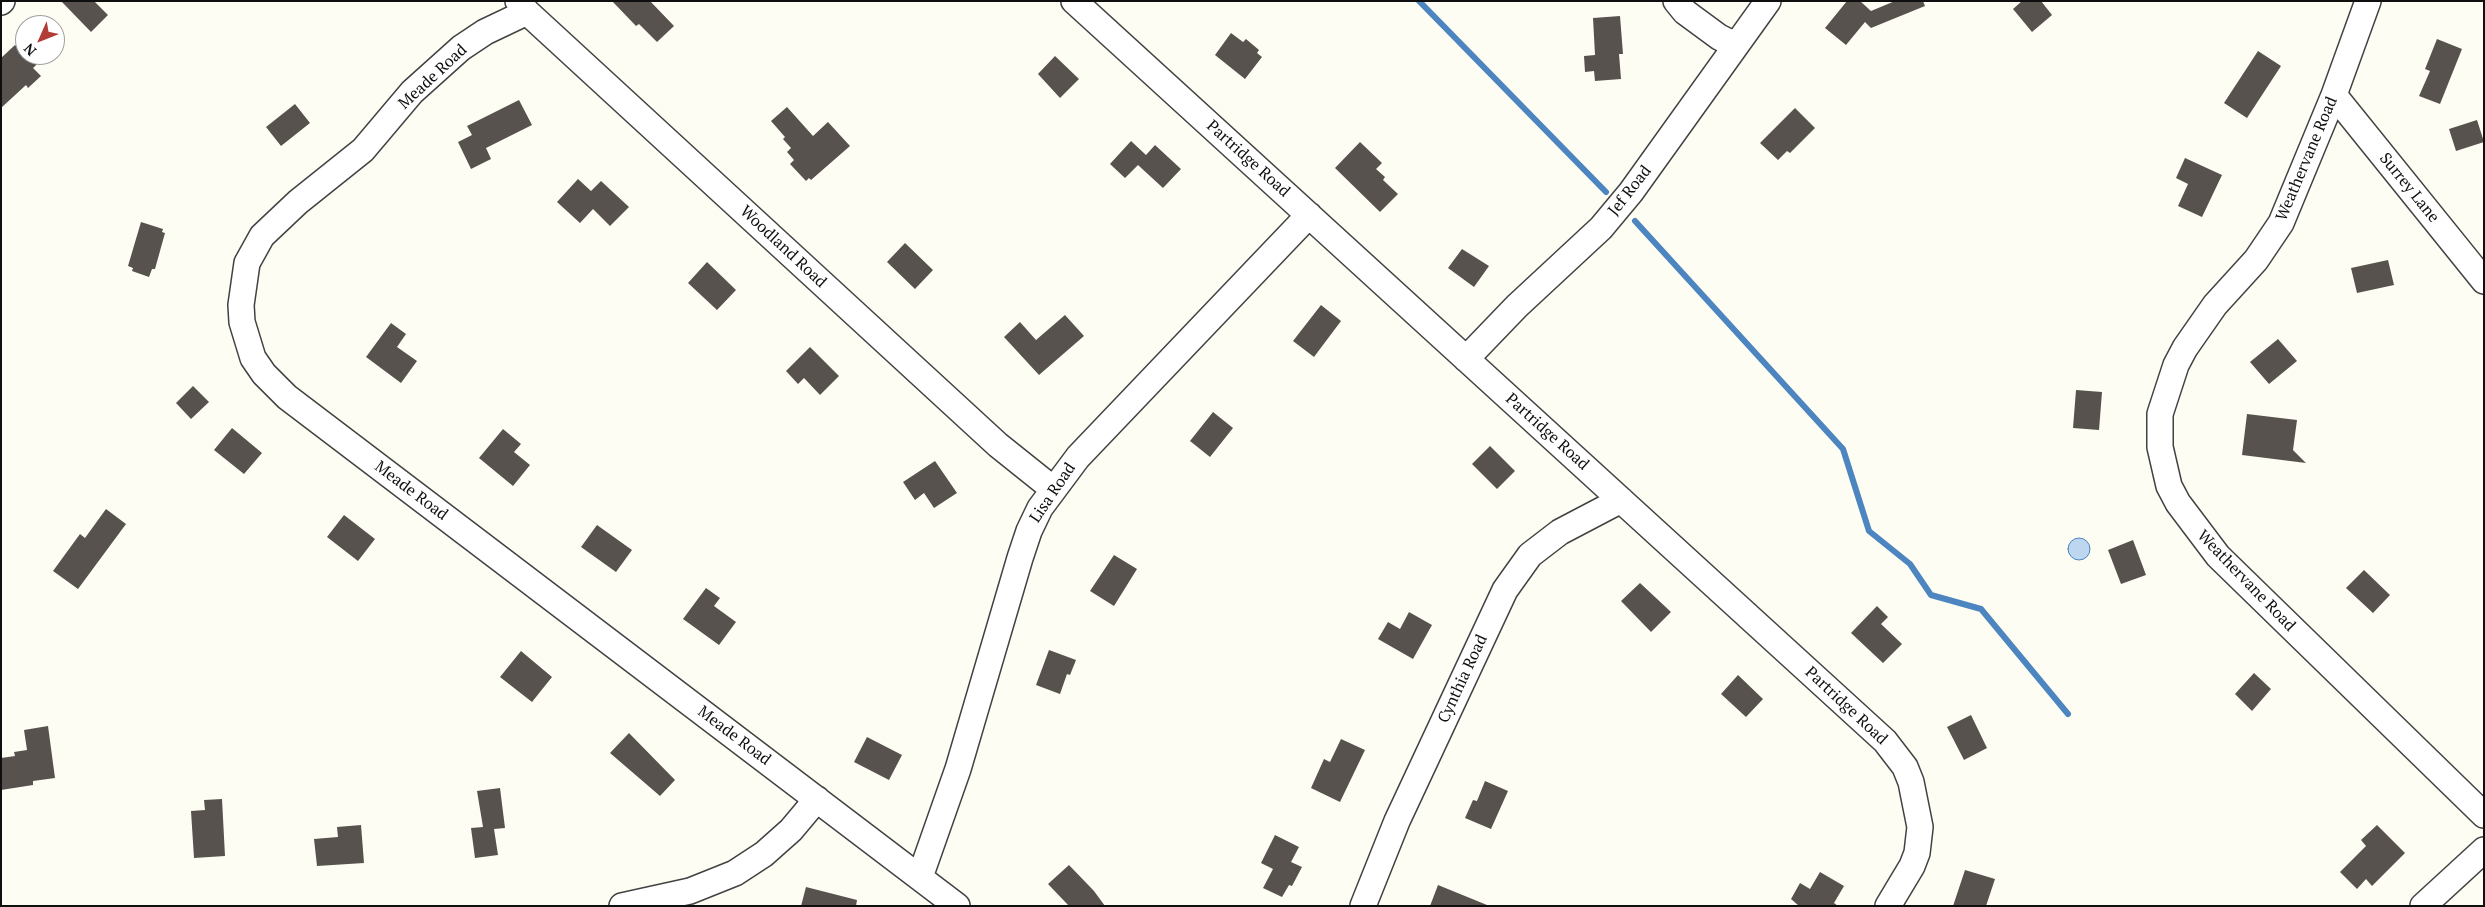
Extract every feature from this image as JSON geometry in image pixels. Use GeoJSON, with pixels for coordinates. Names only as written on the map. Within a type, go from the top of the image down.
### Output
{"type":"FeatureCollection","features":[{"type":"Feature","properties":{"kind":"street","name":"Partridge Road"},"geometry":{"type":"LineString","coordinates":[[1074,1],[1874,730],[1905,767],[1919,813],[1919,841],[1909,873],[1888,906]]}},
{"type":"Feature","properties":{"kind":"street"},"geometry":{"type":"LineString","coordinates":[[1676,1],[1685,12],[1735,46]]}},
{"type":"Feature","properties":{"kind":"street","name":"Jef Road"},"geometry":{"type":"LineString","coordinates":[[1466,358],[1517,306],[1601,228],[1632,192],[1768,1]]}},
{"type":"Feature","properties":{"kind":"street","name":"Weathervane Road"},"geometry":{"type":"LineString","coordinates":[[2368,1],[2334,95],[2281,223],[2256,260],[2215,305],[2185,348],[2176,365],[2160,414],[2158,429],[2163,466],[2169,486],[2178,504],[2218,556],[2484,816]]}},
{"type":"Feature","properties":{"kind":"street","name":"Woodland Road"},"geometry":{"type":"LineString","coordinates":[[522,7],[1004,451],[1053,489]]}},
{"type":"Feature","properties":{"kind":"street","name":"Meade Road"},"geometry":{"type":"LineString","coordinates":[[522,7],[462,48],[412,92],[363,150],[298,202],[262,236],[247,263],[241,305],[246,340],[253,358],[264,374],[286,397],[957,906]]}},
{"type":"Feature","properties":{"kind":"street","name":"Surrey Lane"},"geometry":{"type":"LineString","coordinates":[[2334,95],[2484,281]]}},
{"type":"Feature","properties":{"kind":"street","name":"Lisa Road"},"geometry":{"type":"LineString","coordinates":[[920,877],[958,769],[1029,531],[1053,489],[1078,457],[1308,215]]}},
{"type":"Feature","properties":{"kind":"street","name":"Cynthia Road"},"geometry":{"type":"LineString","coordinates":[[1363,906],[1397,821],[1505,590],[1530,555],[1560,532],[1621,500]]}},
{"type":"Feature","properties":{"kind":"street"},"geometry":{"type":"LineString","coordinates":[[622,906],[690,891],[735,873],[764,854],[791,830],[817,799]]}},
{"type":"Feature","properties":{"kind":"street"},"geometry":{"type":"LineString","coordinates":[[2423,906],[2484,850]]}},
{"type":"Feature","properties":{"kind":"water"},"geometry":{"type":"Polygon","coordinates":[[[2075,538],[2083,538],[2090,545],[2090,553],[2083,560],[2075,560],[2068,553],[2068,545],[2075,538]]]}},
{"type":"Feature","properties":{"kind":"building"},"geometry":{"type":"Polygon","coordinates":[[[61,1],[94,1],[108,15],[91,32],[61,1]]]}},
{"type":"Feature","properties":{"kind":"building"},"geometry":{"type":"Polygon","coordinates":[[[612,1],[650,1],[674,26],[657,42],[639,24],[636,26],[612,1]]]}},
{"type":"Feature","properties":{"kind":"building"},"geometry":{"type":"Polygon","coordinates":[[[1847,1],[1860,1],[1871,11],[1895,1],[1923,1],[1925,6],[1871,28],[1865,22],[1846,45],[1825,28],[1847,1]]]}},
{"type":"Feature","properties":{"kind":"building"},"geometry":{"type":"Polygon","coordinates":[[[2022,1],[2041,1],[2052,15],[2032,32],[2013,9],[2022,1]]]}},
{"type":"Feature","properties":{"kind":"building"},"geometry":{"type":"Polygon","coordinates":[[[1620,16],[1623,54],[1619,54],[1621,79],[1595,81],[1594,71],[1585,72],[1584,56],[1595,55],[1593,18],[1620,16]]]}},
{"type":"Feature","properties":{"kind":"building"},"geometry":{"type":"Polygon","coordinates":[[[1231,33],[1243,42],[1246,39],[1259,50],[1257,53],[1262,57],[1245,79],[1215,55],[1231,33]]]}},
{"type":"Feature","properties":{"kind":"building"},"geometry":{"type":"Polygon","coordinates":[[[2437,39],[2462,49],[2440,104],[2419,96],[2430,71],[2425,69],[2437,39]]]}},
{"type":"Feature","properties":{"kind":"building"},"geometry":{"type":"Polygon","coordinates":[[[15,45],[15,65],[36,65],[33,68],[41,76],[28,88],[26,85],[1,108],[1,58],[15,45]]]}},
{"type":"Feature","properties":{"kind":"building"},"geometry":{"type":"Polygon","coordinates":[[[2258,51],[2281,66],[2247,118],[2224,103],[2258,51]]]}},
{"type":"Feature","properties":{"kind":"building"},"geometry":{"type":"Polygon","coordinates":[[[1055,56],[1079,79],[1060,98],[1038,74],[1055,56]]]}},
{"type":"Feature","properties":{"kind":"building"},"geometry":{"type":"Polygon","coordinates":[[[519,100],[532,125],[486,148],[491,159],[471,169],[458,142],[472,135],[467,126],[519,100]]]}},
{"type":"Feature","properties":{"kind":"building"},"geometry":{"type":"Polygon","coordinates":[[[295,104],[310,123],[281,146],[266,127],[295,104]]]}},
{"type":"Feature","properties":{"kind":"building"},"geometry":{"type":"Polygon","coordinates":[[[787,107],[813,136],[828,122],[850,146],[811,180],[809,178],[806,181],[790,164],[794,160],[787,152],[791,148],[783,139],[785,137],[771,121],[787,107]]]}},
{"type":"Feature","properties":{"kind":"building"},"geometry":{"type":"Polygon","coordinates":[[[1795,108],[1815,128],[1790,153],[1787,151],[1778,160],[1760,143],[1795,108]]]}},
{"type":"Feature","properties":{"kind":"building"},"geometry":{"type":"Polygon","coordinates":[[[2477,120],[2484,142],[2456,151],[2449,129],[2477,120]]]}},
{"type":"Feature","properties":{"kind":"building"},"geometry":{"type":"Polygon","coordinates":[[[1131,141],[1146,155],[1155,145],[1181,169],[1163,188],[1138,165],[1125,178],[1110,164],[1131,141]]]}},
{"type":"Feature","properties":{"kind":"building"},"geometry":{"type":"Polygon","coordinates":[[[1360,142],[1382,163],[1376,169],[1385,177],[1383,180],[1398,194],[1380,212],[1335,168],[1360,142]]]}},
{"type":"Feature","properties":{"kind":"building"},"geometry":{"type":"Polygon","coordinates":[[[2185,158],[2222,175],[2202,217],[2178,206],[2188,184],[2176,178],[2185,158]]]}},
{"type":"Feature","properties":{"kind":"building"},"geometry":{"type":"Polygon","coordinates":[[[578,179],[591,191],[601,181],[629,207],[610,226],[593,209],[580,223],[557,202],[578,179]]]}},
{"type":"Feature","properties":{"kind":"building"},"geometry":{"type":"Polygon","coordinates":[[[141,222],[163,229],[162,232],[165,233],[155,269],[152,269],[149,277],[132,271],[133,268],[128,266],[141,222]]]}},
{"type":"Feature","properties":{"kind":"building"},"geometry":{"type":"Polygon","coordinates":[[[905,243],[933,270],[915,289],[887,262],[905,243]]]}},
{"type":"Feature","properties":{"kind":"building"},"geometry":{"type":"Polygon","coordinates":[[[1462,249],[1489,266],[1474,287],[1448,268],[1462,249]]]}},
{"type":"Feature","properties":{"kind":"building"},"geometry":{"type":"Polygon","coordinates":[[[2388,260],[2394,285],[2357,293],[2351,268],[2388,260]]]}},
{"type":"Feature","properties":{"kind":"building"},"geometry":{"type":"Polygon","coordinates":[[[707,262],[736,290],[717,310],[688,283],[707,262]]]}},
{"type":"Feature","properties":{"kind":"building"},"geometry":{"type":"Polygon","coordinates":[[[1321,305],[1341,321],[1314,357],[1293,341],[1321,305]]]}},
{"type":"Feature","properties":{"kind":"building"},"geometry":{"type":"Polygon","coordinates":[[[1065,315],[1084,336],[1039,375],[1004,337],[1020,322],[1036,340],[1065,315]]]}},
{"type":"Feature","properties":{"kind":"building"},"geometry":{"type":"Polygon","coordinates":[[[391,323],[406,334],[397,347],[417,361],[401,383],[366,357],[391,323]]]}},
{"type":"Feature","properties":{"kind":"building"},"geometry":{"type":"Polygon","coordinates":[[[2278,339],[2297,361],[2269,384],[2250,362],[2278,339]]]}},
{"type":"Feature","properties":{"kind":"building"},"geometry":{"type":"Polygon","coordinates":[[[810,347],[839,376],[820,395],[804,378],[798,384],[786,371],[810,347]]]}},
{"type":"Feature","properties":{"kind":"building"},"geometry":{"type":"Polygon","coordinates":[[[193,386],[209,402],[191,419],[176,403],[193,386]]]}},
{"type":"Feature","properties":{"kind":"building"},"geometry":{"type":"Polygon","coordinates":[[[2076,390],[2102,392],[2099,430],[2073,428],[2076,390]]]}},
{"type":"Feature","properties":{"kind":"building"},"geometry":{"type":"Polygon","coordinates":[[[1213,412],[1233,428],[1210,457],[1190,441],[1213,412]]]}},
{"type":"Feature","properties":{"kind":"building"},"geometry":{"type":"Polygon","coordinates":[[[2247,414],[2297,420],[2293,450],[2306,463],[2242,455],[2247,414]]]}},
{"type":"Feature","properties":{"kind":"building"},"geometry":{"type":"Polygon","coordinates":[[[232,428],[262,453],[244,474],[214,450],[232,428]]]}},
{"type":"Feature","properties":{"kind":"building"},"geometry":{"type":"Polygon","coordinates":[[[503,429],[521,444],[514,452],[530,465],[513,486],[479,458],[503,429]]]}},
{"type":"Feature","properties":{"kind":"building"},"geometry":{"type":"Polygon","coordinates":[[[1490,446],[1515,471],[1497,489],[1472,464],[1490,446]]]}},
{"type":"Feature","properties":{"kind":"building"},"geometry":{"type":"Polygon","coordinates":[[[935,461],[957,493],[934,508],[924,493],[915,500],[903,482],[935,461]]]}},
{"type":"Feature","properties":{"kind":"building"},"geometry":{"type":"Polygon","coordinates":[[[106,509],[126,524],[78,589],[53,571],[80,534],[85,538],[106,509]]]}},
{"type":"Feature","properties":{"kind":"building"},"geometry":{"type":"Polygon","coordinates":[[[344,515],[375,539],[358,561],[327,537],[344,515]]]}},
{"type":"Feature","properties":{"kind":"building"},"geometry":{"type":"Polygon","coordinates":[[[597,525],[632,550],[616,572],[581,547],[597,525]]]}},
{"type":"Feature","properties":{"kind":"building"},"geometry":{"type":"Polygon","coordinates":[[[2133,540],[2146,575],[2121,584],[2108,550],[2133,540]]]}},
{"type":"Feature","properties":{"kind":"building"},"geometry":{"type":"Polygon","coordinates":[[[1114,555],[1137,569],[1114,606],[1090,591],[1114,555]]]}},
{"type":"Feature","properties":{"kind":"building"},"geometry":{"type":"Polygon","coordinates":[[[2364,570],[2390,595],[2373,613],[2346,588],[2364,570]]]}},
{"type":"Feature","properties":{"kind":"building"},"geometry":{"type":"Polygon","coordinates":[[[1640,583],[1671,612],[1651,632],[1621,601],[1640,583]]]}},
{"type":"Feature","properties":{"kind":"building"},"geometry":{"type":"Polygon","coordinates":[[[706,588],[720,598],[714,606],[736,622],[719,645],[683,619],[706,588]]]}},
{"type":"Feature","properties":{"kind":"building"},"geometry":{"type":"Polygon","coordinates":[[[1877,606],[1888,617],[1881,624],[1902,644],[1883,663],[1851,633],[1877,606]]]}},
{"type":"Feature","properties":{"kind":"building"},"geometry":{"type":"Polygon","coordinates":[[[1409,612],[1432,625],[1413,659],[1378,639],[1388,622],[1400,629],[1409,612]]]}},
{"type":"Feature","properties":{"kind":"building"},"geometry":{"type":"Polygon","coordinates":[[[1049,650],[1076,660],[1070,675],[1067,674],[1060,694],[1036,685],[1049,650]]]}},
{"type":"Feature","properties":{"kind":"building"},"geometry":{"type":"Polygon","coordinates":[[[521,651],[552,677],[532,702],[500,677],[521,651]]]}},
{"type":"Feature","properties":{"kind":"building"},"geometry":{"type":"Polygon","coordinates":[[[2254,673],[2271,689],[2252,711],[2235,694],[2254,673]]]}},
{"type":"Feature","properties":{"kind":"building"},"geometry":{"type":"Polygon","coordinates":[[[1738,675],[1763,699],[1746,717],[1721,694],[1738,675]]]}},
{"type":"Feature","properties":{"kind":"building"},"geometry":{"type":"Polygon","coordinates":[[[1971,715],[1987,748],[1964,760],[1947,727],[1971,715]]]}},
{"type":"Feature","properties":{"kind":"building"},"geometry":{"type":"Polygon","coordinates":[[[48,726],[55,778],[33,781],[33,785],[1,790],[1,758],[15,756],[14,752],[27,750],[24,730],[48,726]]]}},
{"type":"Feature","properties":{"kind":"building"},"geometry":{"type":"Polygon","coordinates":[[[629,733],[675,780],[660,796],[610,753],[629,733]]]}},
{"type":"Feature","properties":{"kind":"building"},"geometry":{"type":"Polygon","coordinates":[[[867,737],[902,755],[889,780],[854,762],[867,737]]]}},
{"type":"Feature","properties":{"kind":"building"},"geometry":{"type":"Polygon","coordinates":[[[1341,739],[1365,750],[1340,802],[1311,788],[1324,759],[1330,762],[1341,739]]]}},
{"type":"Feature","properties":{"kind":"building"},"geometry":{"type":"Polygon","coordinates":[[[1485,781],[1508,791],[1491,829],[1465,818],[1473,800],[1477,801],[1485,781]]]}},
{"type":"Feature","properties":{"kind":"building"},"geometry":{"type":"Polygon","coordinates":[[[500,788],[505,828],[494,829],[498,855],[475,858],[471,828],[483,827],[477,791],[500,788]]]}},
{"type":"Feature","properties":{"kind":"building"},"geometry":{"type":"Polygon","coordinates":[[[222,799],[225,856],[194,858],[191,811],[205,810],[204,800],[222,799]]]}},
{"type":"Feature","properties":{"kind":"building"},"geometry":{"type":"Polygon","coordinates":[[[361,825],[364,863],[317,866],[314,839],[338,837],[337,827],[361,825]]]}},
{"type":"Feature","properties":{"kind":"building"},"geometry":{"type":"Polygon","coordinates":[[[2377,825],[2405,853],[2372,886],[2366,879],[2357,889],[2340,872],[2366,846],[2361,840],[2377,825]]]}},
{"type":"Feature","properties":{"kind":"building"},"geometry":{"type":"Polygon","coordinates":[[[1275,835],[1299,847],[1291,862],[1302,867],[1292,886],[1289,885],[1282,897],[1263,888],[1273,869],[1261,863],[1275,835]]]}},
{"type":"Feature","properties":{"kind":"building"},"geometry":{"type":"Polygon","coordinates":[[[1069,865],[1094,891],[1105,906],[1069,906],[1048,884],[1069,865]]]}},
{"type":"Feature","properties":{"kind":"building"},"geometry":{"type":"Polygon","coordinates":[[[1965,870],[1995,879],[1986,906],[1953,906],[1965,870]]]}},
{"type":"Feature","properties":{"kind":"building"},"geometry":{"type":"Polygon","coordinates":[[[1820,872],[1844,886],[1834,903],[1838,906],[1799,906],[1791,899],[1800,883],[1810,889],[1820,872]]]}},
{"type":"Feature","properties":{"kind":"building"},"geometry":{"type":"Polygon","coordinates":[[[1438,885],[1487,905],[1430,906],[1438,885]]]}},
{"type":"Feature","properties":{"kind":"building"},"geometry":{"type":"Polygon","coordinates":[[[806,887],[857,900],[856,906],[801,906],[806,887]]]}},
{"type":"Feature","properties":{"kind":"waterway"},"geometry":{"type":"LineString","coordinates":[[1419,1],[1606,192]]}},
{"type":"Feature","properties":{"kind":"waterway"},"geometry":{"type":"LineString","coordinates":[[1635,221],[1843,449],[1869,531],[1910,564],[1931,595],[1981,609],[2068,714]]}}]}
